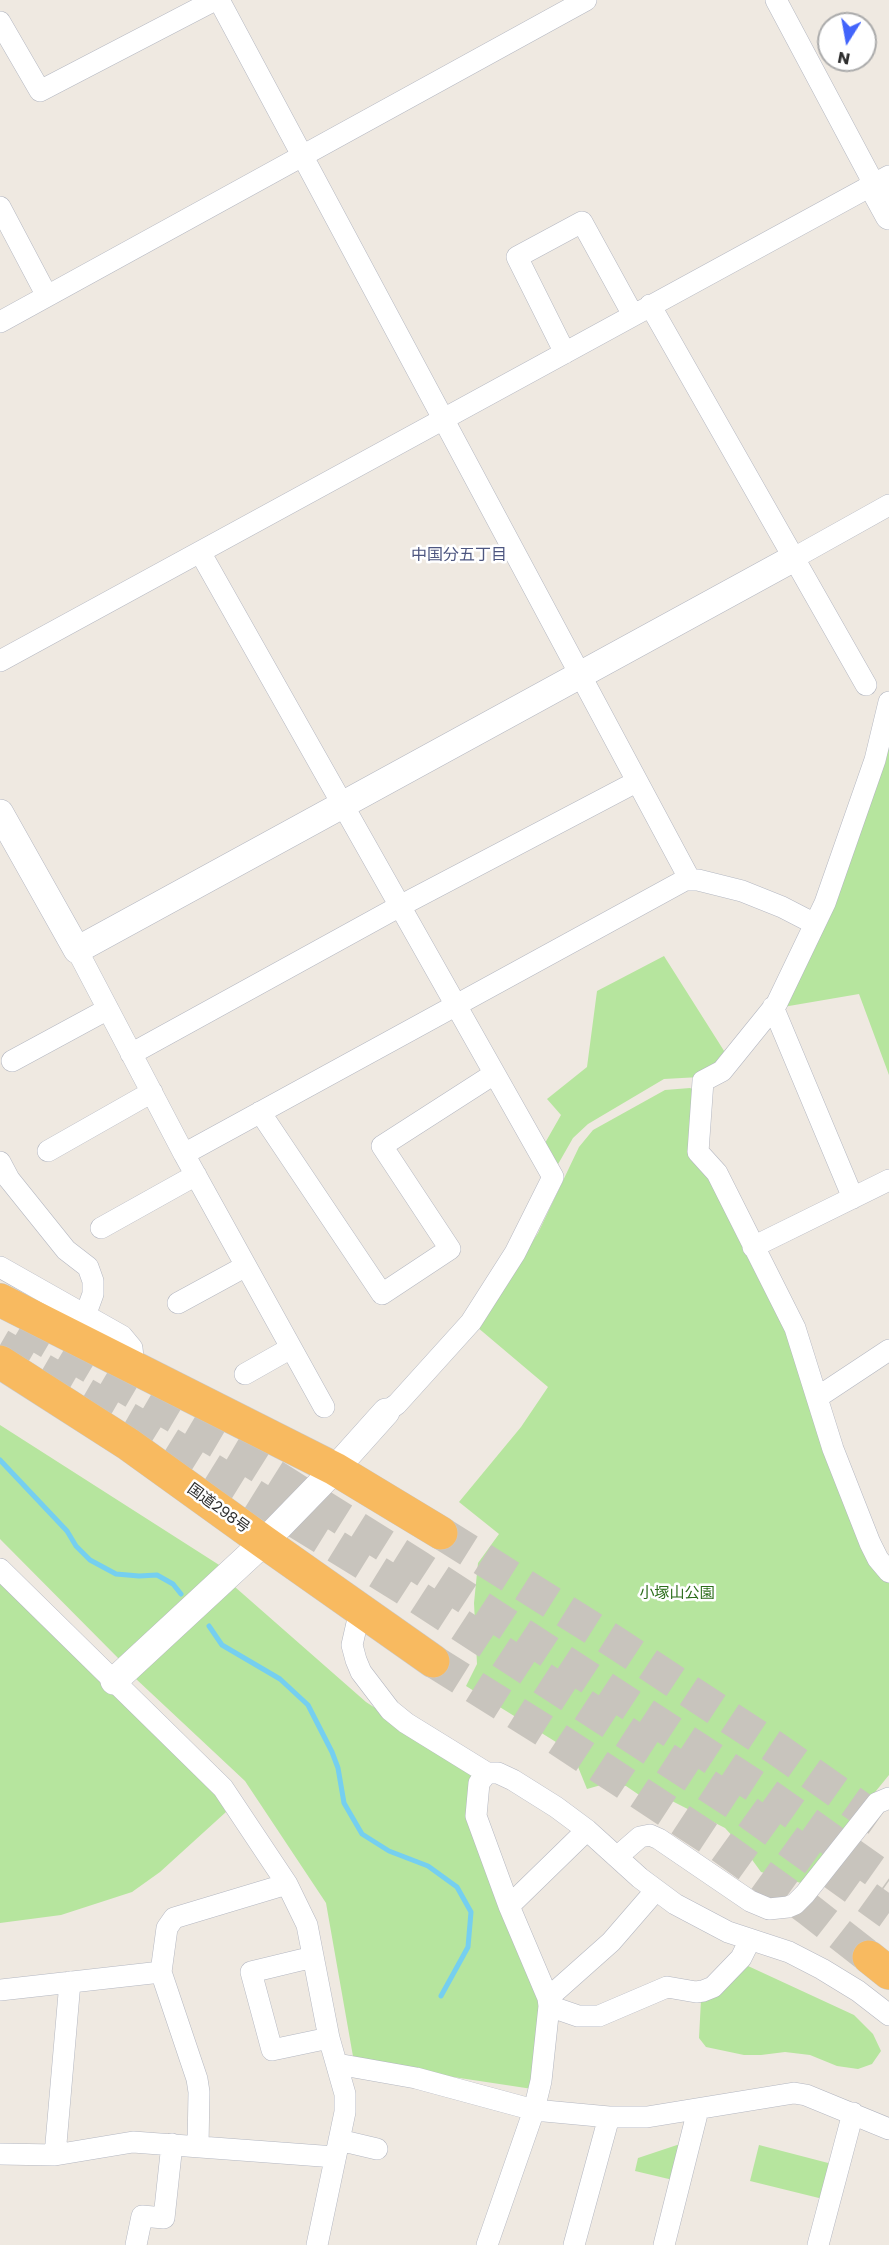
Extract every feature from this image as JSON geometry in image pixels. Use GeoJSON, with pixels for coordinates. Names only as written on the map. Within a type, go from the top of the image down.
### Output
{"type":"FeatureCollection","features":[{"type":"Feature","properties":{"kind":"highway"},"geometry":{"type":"LineString","coordinates":[[0,1300],[334,1469],[441,1533]]}},
{"type":"Feature","properties":{"kind":"highway","name":"国道298号"},"geometry":{"type":"LineString","coordinates":[[0,1362],[128,1444],[433,1661]]}},
{"type":"Feature","properties":{"kind":"street"},"geometry":{"type":"LineString","coordinates":[[0,22],[40,92],[215,0]]}},
{"type":"Feature","properties":{"kind":"street"},"geometry":{"type":"LineString","coordinates":[[219,0],[689,878]]}},
{"type":"Feature","properties":{"kind":"street"},"geometry":{"type":"LineString","coordinates":[[0,322],[586,0]]}},
{"type":"Feature","properties":{"kind":"street"},"geometry":{"type":"LineString","coordinates":[[776,0],[878,182],[889,216]]}},
{"type":"Feature","properties":{"kind":"street"},"geometry":{"type":"LineString","coordinates":[[0,661],[878,182]]}},
{"type":"Feature","properties":{"kind":"street"},"geometry":{"type":"LineString","coordinates":[[0,207],[47,296]]}},
{"type":"Feature","properties":{"kind":"street"},"geometry":{"type":"LineString","coordinates":[[564,353],[517,257],[582,222],[642,310],[794,558],[866,685]]}},
{"type":"Feature","properties":{"kind":"street"},"geometry":{"type":"LineString","coordinates":[[77,951],[889,505]]}},
{"type":"Feature","properties":{"kind":"street"},"geometry":{"type":"LineString","coordinates":[[114,1681],[264,1542],[386,1412],[397,1404],[471,1322],[515,1253],[553,1177],[200,552]]}},
{"type":"Feature","properties":{"kind":"street"},"geometry":{"type":"LineString","coordinates":[[889,702],[875,760],[825,903],[815,924],[773,1007],[722,1071],[703,1081],[698,1152],[717,1173],[795,1328],[833,1449],[878,1559],[889,1572]]}},
{"type":"Feature","properties":{"kind":"street"},"geometry":{"type":"LineString","coordinates":[[132,1054],[400,906],[636,782]]}},
{"type":"Feature","properties":{"kind":"street"},"geometry":{"type":"LineString","coordinates":[[0,813],[324,1407]]}},
{"type":"Feature","properties":{"kind":"street"},"geometry":{"type":"LineString","coordinates":[[184,1154],[689,878],[742,891],[782,907],[815,924]]}},
{"type":"Feature","properties":{"kind":"street"},"geometry":{"type":"LineString","coordinates":[[773,1007],[853,1198]]}},
{"type":"Feature","properties":{"kind":"street"},"geometry":{"type":"LineString","coordinates":[[12,1061],[108,1009]]}},
{"type":"Feature","properties":{"kind":"street"},"geometry":{"type":"LineString","coordinates":[[260,1112],[382,1294],[450,1249],[382,1146],[494,1074]]}},
{"type":"Feature","properties":{"kind":"street"},"geometry":{"type":"LineString","coordinates":[[48,1150],[152,1092]]}},
{"type":"Feature","properties":{"kind":"street"},"geometry":{"type":"LineString","coordinates":[[0,1162],[9,1179],[66,1250],[88,1267],[93,1281],[93,1294],[85,1316]]}},
{"type":"Feature","properties":{"kind":"street"},"geometry":{"type":"LineString","coordinates":[[101,1228],[196,1176]]}},
{"type":"Feature","properties":{"kind":"street"},"geometry":{"type":"LineString","coordinates":[[753,1247],[889,1180]]}},
{"type":"Feature","properties":{"kind":"street"},"geometry":{"type":"LineString","coordinates":[[178,1303],[246,1266]]}},
{"type":"Feature","properties":{"kind":"street"},"geometry":{"type":"LineString","coordinates":[[0,1267],[122,1336],[132,1348],[134,1367]]}},
{"type":"Feature","properties":{"kind":"street"},"geometry":{"type":"LineString","coordinates":[[245,1374],[291,1348]]}},
{"type":"Feature","properties":{"kind":"street"},"geometry":{"type":"LineString","coordinates":[[818,1397],[889,1350]]}},
{"type":"Feature","properties":{"kind":"street"},"geometry":{"type":"LineString","coordinates":[[0,1381],[45,1389]]}},
{"type":"Feature","properties":{"kind":"street"},"geometry":{"type":"LineString","coordinates":[[0,1569],[223,1788],[287,1884],[307,1925],[329,2038],[345,2094],[345,2112],[317,2245]]}},
{"type":"Feature","properties":{"kind":"street"},"geometry":{"type":"LineString","coordinates":[[360,1610],[352,1645],[356,1660],[361,1672],[390,1710],[406,1723],[487,1773],[498,1773],[513,1780],[556,1807],[587,1830],[656,1890],[703,1920],[750,1940],[789,1952],[858,1991],[889,2015]]}},
{"type":"Feature","properties":{"kind":"street"},"geometry":{"type":"LineString","coordinates":[[487,1773],[479,1783],[476,1816],[509,1906],[549,2002],[541,2081],[534,2110],[487,2245]]}},
{"type":"Feature","properties":{"kind":"street"},"geometry":{"type":"LineString","coordinates":[[617,1857],[631,1843],[640,1837],[650,1835],[760,1906],[769,1909],[788,1907],[795,1904],[805,1894],[877,1803],[889,1798]]}},
{"type":"Feature","properties":{"kind":"street"},"geometry":{"type":"LineString","coordinates":[[509,1906],[587,1830]]}},
{"type":"Feature","properties":{"kind":"street"},"geometry":{"type":"LineString","coordinates":[[198,2146],[199,2092],[197,2079],[161,1972],[167,1928],[174,1918],[287,1884]]}},
{"type":"Feature","properties":{"kind":"street"},"geometry":{"type":"LineString","coordinates":[[549,2002],[611,1942],[656,1890]]}},
{"type":"Feature","properties":{"kind":"street"},"geometry":{"type":"LineString","coordinates":[[549,2002],[578,2016],[600,2016],[668,1987],[703,1991],[713,1987],[741,1958],[750,1940]]}},
{"type":"Feature","properties":{"kind":"street"},"geometry":{"type":"LineString","coordinates":[[313,1957],[251,1972],[272,2050],[329,2038]]}},
{"type":"Feature","properties":{"kind":"street"},"geometry":{"type":"LineString","coordinates":[[0,1990],[161,1972]]}},
{"type":"Feature","properties":{"kind":"street"},"geometry":{"type":"LineString","coordinates":[[55,2155],[70,1982]]}},
{"type":"Feature","properties":{"kind":"street"},"geometry":{"type":"LineString","coordinates":[[337,2064],[416,2078],[534,2110],[609,2117],[647,2117],[794,2093],[806,2095],[889,2129]]}},
{"type":"Feature","properties":{"kind":"street"},"geometry":{"type":"LineString","coordinates":[[664,2245],[698,2110]]}},
{"type":"Feature","properties":{"kind":"street"},"geometry":{"type":"LineString","coordinates":[[818,2245],[853,2113]]}},
{"type":"Feature","properties":{"kind":"street"},"geometry":{"type":"LineString","coordinates":[[574,2245],[609,2117]]}},
{"type":"Feature","properties":{"kind":"street"},"geometry":{"type":"LineString","coordinates":[[0,2154],[55,2155],[133,2142],[198,2146],[377,2149]]}},
{"type":"Feature","properties":{"kind":"street"},"geometry":{"type":"LineString","coordinates":[[136,2245],[142,2216],[164,2218],[172,2144]]}},
{"type":"Feature","properties":{"kind":"green space"},"geometry":{"type":"Polygon","coordinates":[[[889,742],[889,1075],[859,994],[783,1007],[889,742]]]}},
{"type":"Feature","properties":{"kind":"green space"},"geometry":{"type":"Polygon","coordinates":[[[664,956],[726,1054],[700,1077],[664,1079],[588,1124],[573,1138],[557,1166],[541,1150],[561,1115],[547,1099],[587,1067],[597,991],[664,956]]]}},
{"type":"Feature","properties":{"kind":"green space","name":"小塚山公園"},"geometry":{"type":"Polygon","coordinates":[[[690,1088],[697,1091],[709,1177],[786,1330],[829,1465],[855,1533],[889,1582],[889,1775],[801,1883],[761,1872],[725,1828],[672,1801],[648,1801],[626,1786],[601,1785],[587,1789],[572,1752],[466,1686],[477,1664],[474,1603],[478,1563],[499,1534],[459,1502],[521,1427],[548,1387],[477,1327],[538,1233],[579,1147],[593,1130],[665,1090],[690,1088]]]}},
{"type":"Feature","properties":{"kind":"green space"},"geometry":{"type":"Polygon","coordinates":[[[0,1425],[227,1570],[120,1660],[0,1539],[0,1425]]]}},
{"type":"Feature","properties":{"kind":"green space"},"geometry":{"type":"Polygon","coordinates":[[[0,1580],[216,1793],[226,1812],[160,1872],[132,1892],[61,1915],[0,1923],[0,1580]]]}},
{"type":"Feature","properties":{"kind":"green space"},"geometry":{"type":"Polygon","coordinates":[[[235,1587],[366,1702],[479,1776],[472,1824],[545,2002],[539,2090],[354,2062],[326,1903],[245,1781],[135,1678],[235,1587]]]}},
{"type":"Feature","properties":{"kind":"green space"},"geometry":{"type":"Polygon","coordinates":[[[748,1966],[854,2015],[873,2034],[881,2051],[872,2064],[858,2069],[837,2066],[810,2055],[785,2052],[744,2055],[706,2047],[699,2038],[701,2000],[721,1991],[748,1966]]]}},
{"type":"Feature","properties":{"kind":"green space"},"geometry":{"type":"Polygon","coordinates":[[[683,2143],[673,2180],[635,2171],[638,2158],[683,2143]]]}},
{"type":"Feature","properties":{"kind":"green space"},"geometry":{"type":"Polygon","coordinates":[[[759,2145],[832,2164],[823,2199],[750,2181],[759,2145]]]}},
{"type":"Feature","properties":{"kind":"waterway"},"geometry":{"type":"LineString","coordinates":[[0,1460],[67,1531],[76,1546],[90,1560],[116,1574],[157,1575],[173,1584],[181,1594]]}},
{"type":"Feature","properties":{"kind":"waterway"},"geometry":{"type":"LineString","coordinates":[[209,1626],[222,1645],[280,1679],[308,1705],[338,1768],[344,1803],[362,1834],[389,1851],[428,1866],[457,1887],[471,1912],[468,1947],[441,1996]]}},
{"type":"Feature","properties":{"kind":"tunnel"},"geometry":{"type":"LineString","coordinates":[[21,1326],[252,1462],[419,1567],[758,1788],[889,1881]]}},
{"type":"Feature","properties":{"kind":"tunnel"},"geometry":{"type":"LineString","coordinates":[[0,1345],[151,1432],[405,1589],[745,1810],[889,1913]]}},
{"type":"Feature","properties":{"kind":"tunnel"},"geometry":{"type":"LineString","coordinates":[[441,1533],[616,1643],[774,1747],[889,1828]]}},
{"type":"Feature","properties":{"kind":"tunnel"},"geometry":{"type":"LineString","coordinates":[[433,1661],[553,1736],[719,1845],[808,1909],[869,1957]]}},
{"type":"Feature","properties":{"kind":"district","name":"中国分五丁目"},"geometry":{"type":"Point","coordinates":[459,556]}}]}
